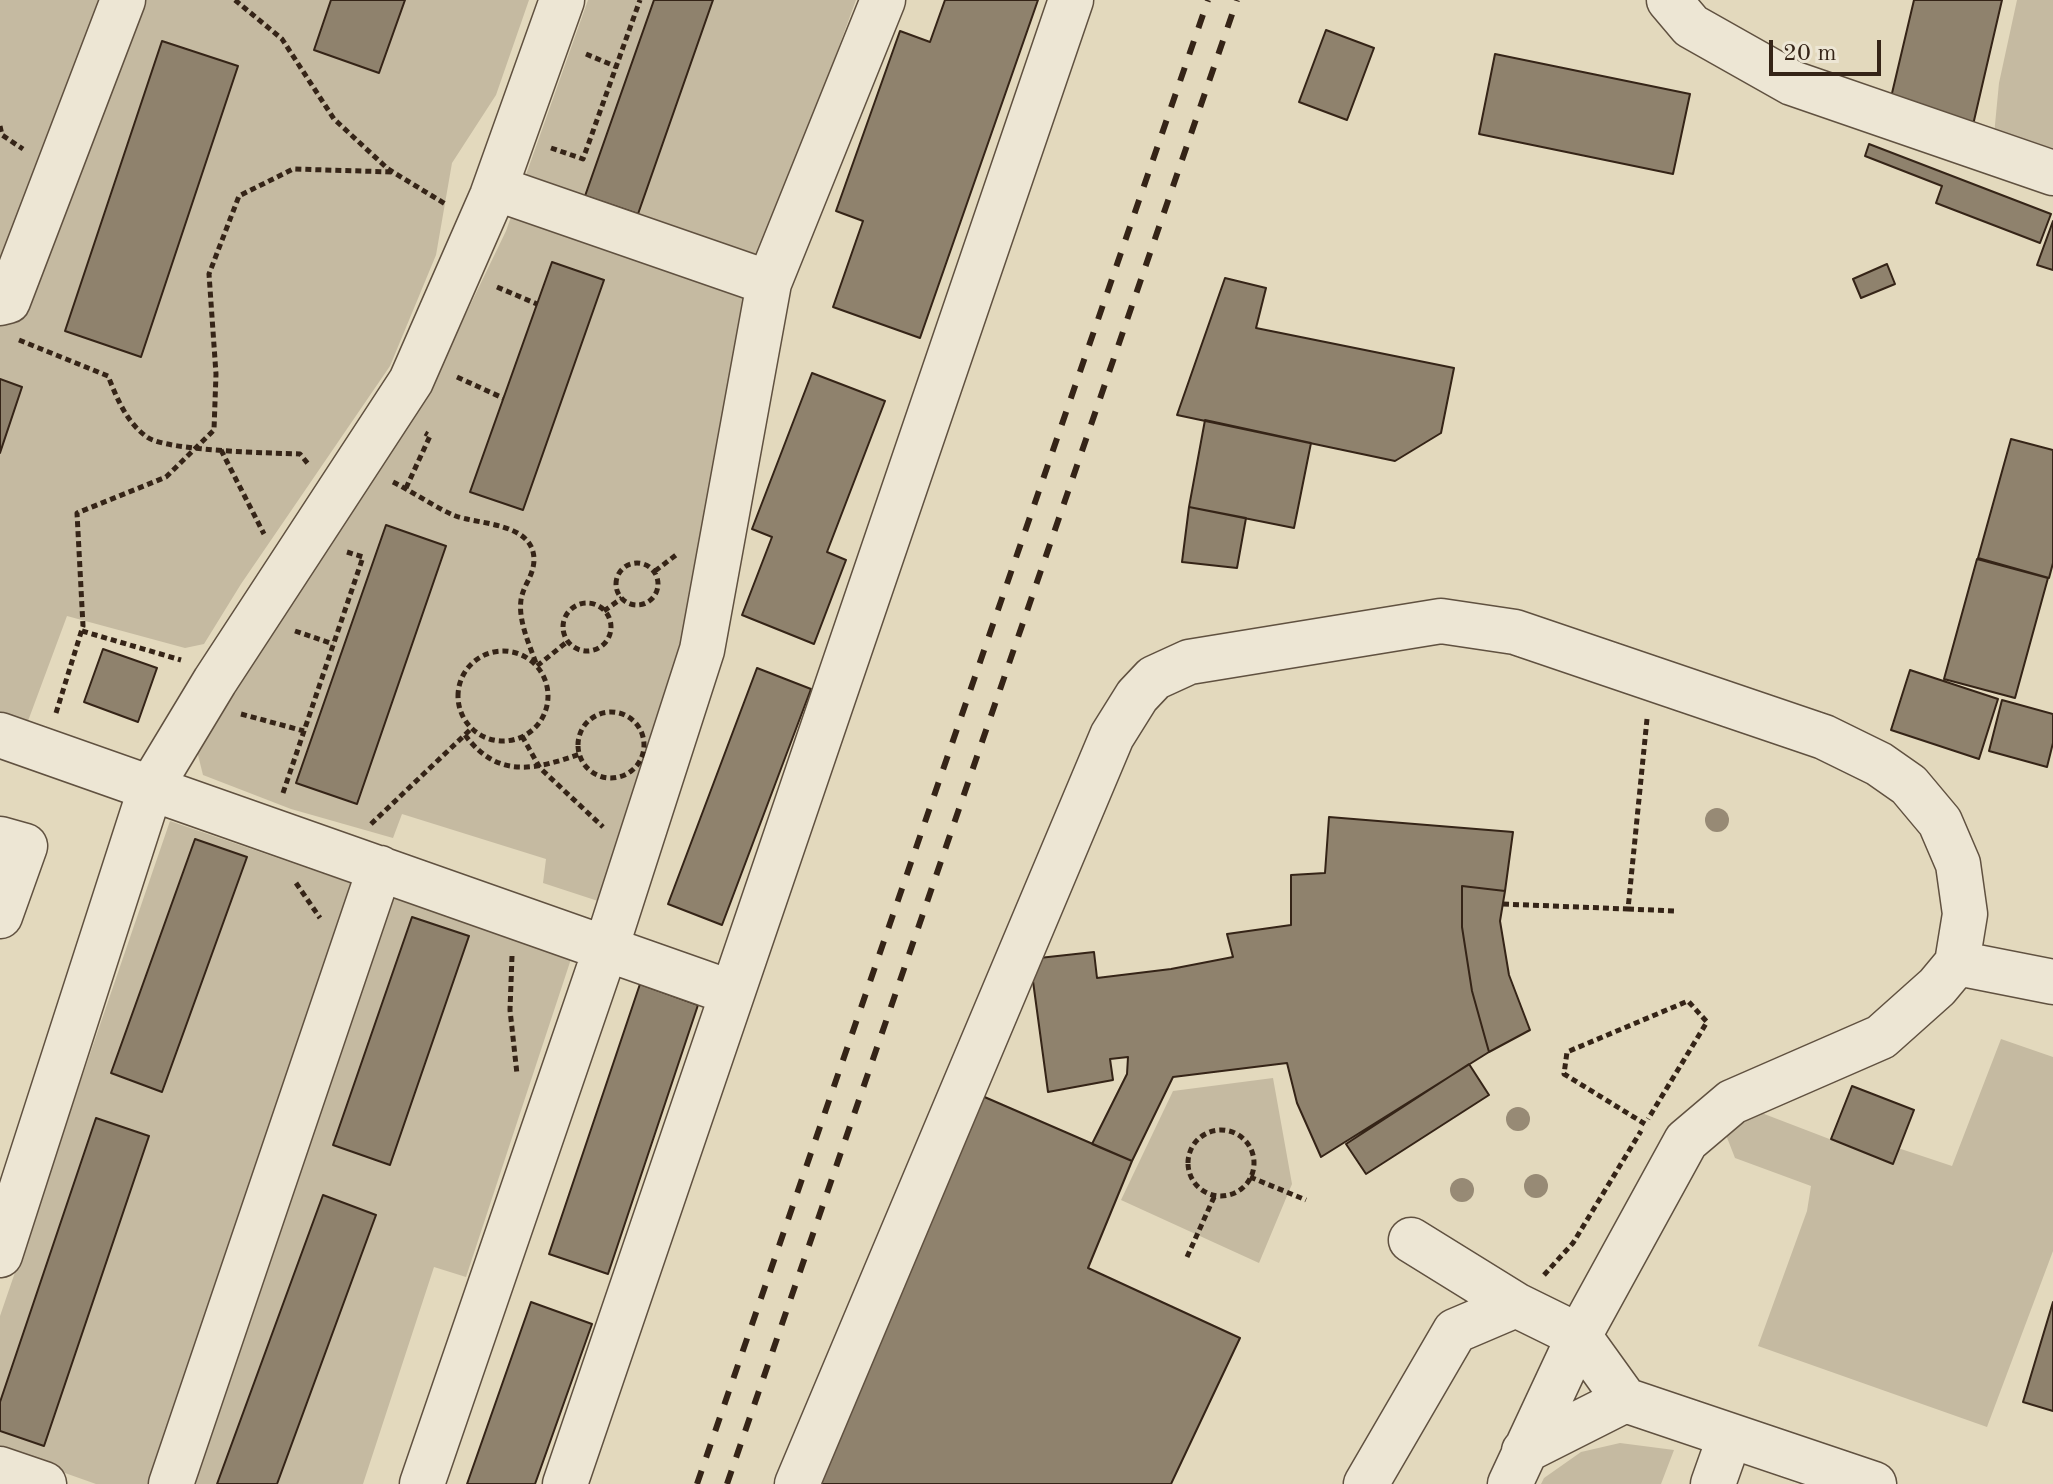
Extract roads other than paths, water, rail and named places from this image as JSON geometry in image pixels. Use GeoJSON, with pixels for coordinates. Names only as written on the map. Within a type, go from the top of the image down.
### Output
{"type":"FeatureCollection","features":[{"type":"Feature","properties":{"kind":"street"},"geometry":{"type":"LineString","coordinates":[[7,320],[8,301],[123,0]]}},
{"type":"Feature","properties":{"kind":"street"},"geometry":{"type":"LineString","coordinates":[[0,1255],[151,787],[212,687],[411,381],[488,206],[562,0]]}},
{"type":"Feature","properties":{"kind":"street"},"geometry":{"type":"LineString","coordinates":[[422,1484],[606,948],[702,650],[769,283],[883,0]]}},
{"type":"Feature","properties":{"kind":"street"},"geometry":{"type":"LineString","coordinates":[[565,1484],[1071,0]]}},
{"type":"Feature","properties":{"kind":"street"},"geometry":{"type":"LineString","coordinates":[[1687,9],[1792,83],[2053,173]]}},
{"type":"Feature","properties":{"kind":"street"},"geometry":{"type":"LineString","coordinates":[[488,206],[769,283]]}},
{"type":"Feature","properties":{"kind":"street"},"geometry":{"type":"LineString","coordinates":[[797,1484],[1112,736],[1137,696],[1154,678],[1189,662],[1441,621],[1515,632],[1824,737],[1879,764],[1909,785],[1940,822],[1958,864],[1965,914],[1957,963],[1937,987],[1881,1037],[1732,1102],[1686,1141],[1579,1336],[1517,1467]]}},
{"type":"Feature","properties":{"kind":"street"},"geometry":{"type":"LineString","coordinates":[[0,735],[732,993]]}},
{"type":"Feature","properties":{"kind":"street"},"geometry":{"type":"LineString","coordinates":[[0,839],[25,846],[0,916]]}},
{"type":"Feature","properties":{"kind":"street"},"geometry":{"type":"LineString","coordinates":[[171,1484],[350,956],[360,861]]}},
{"type":"Feature","properties":{"kind":"street"},"geometry":{"type":"LineString","coordinates":[[1957,963],[2053,982]]}},
{"type":"Feature","properties":{"kind":"street"},"geometry":{"type":"LineString","coordinates":[[1411,1240],[1516,1305],[1579,1336],[1625,1400],[1874,1484]]}},
{"type":"Feature","properties":{"kind":"street"},"geometry":{"type":"LineString","coordinates":[[1366,1484],[1455,1331],[1516,1305]]}},
{"type":"Feature","properties":{"kind":"street"},"geometry":{"type":"LineString","coordinates":[[1517,1467],[1625,1400]]}},
{"type":"Feature","properties":{"kind":"street"},"geometry":{"type":"LineString","coordinates":[[1713,1484],[1730,1436]]}},
{"type":"Feature","properties":{"kind":"street"},"geometry":{"type":"LineString","coordinates":[[0,1469],[44,1484]]}},
{"type":"Feature","properties":{"kind":"railway"},"geometry":{"type":"LineString","coordinates":[[697,1484],[1208,0]]}},
{"type":"Feature","properties":{"kind":"railway"},"geometry":{"type":"LineString","coordinates":[[727,1484],[1237,0]]}}]}
